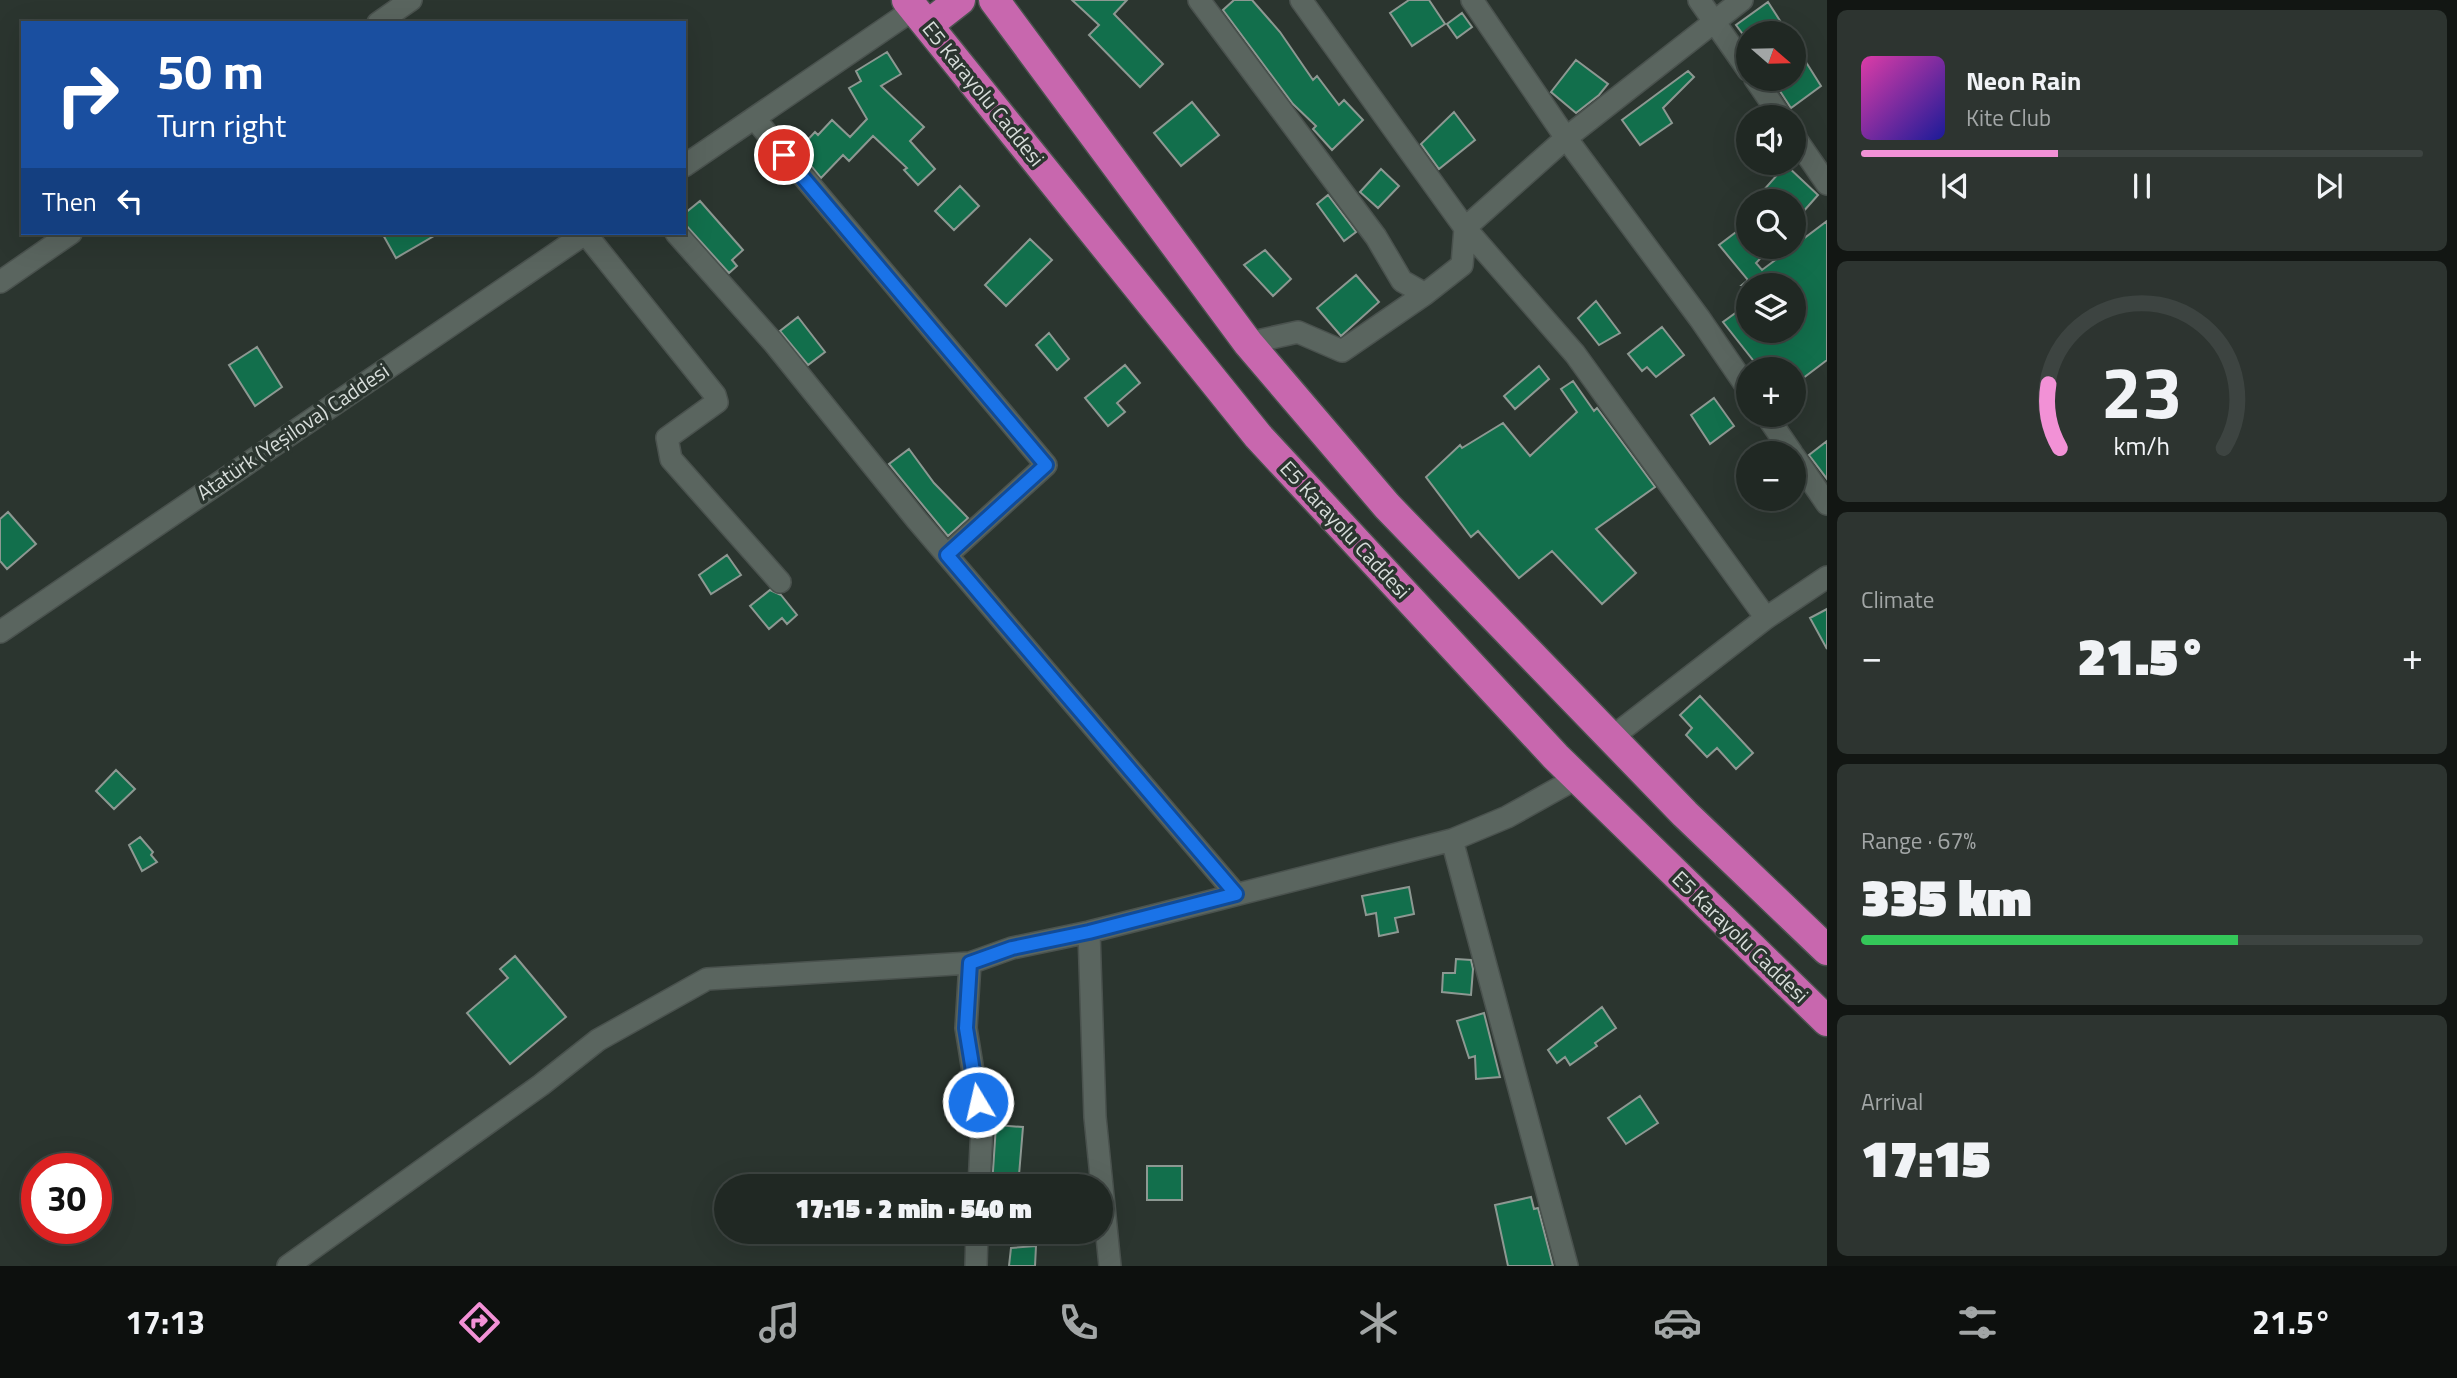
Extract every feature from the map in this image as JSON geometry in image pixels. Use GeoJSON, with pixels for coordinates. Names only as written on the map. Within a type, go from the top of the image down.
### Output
{"type":"FeatureCollection","features":[{"type":"Feature","properties":{"kind":"highway"},"geometry":{"type":"LineString","coordinates":[[917,11],[960,0]]}},
{"type":"Feature","properties":{"kind":"highway"},"geometry":{"type":"LineString","coordinates":[[994,0],[1248,343],[1387,506],[1685,814],[1827,950]]}},
{"type":"Feature","properties":{"kind":"highway","name":"E5 Karayolu Caddesi"},"geometry":{"type":"LineString","coordinates":[[917,11],[1258,436],[1577,778],[1827,1021]]}},
{"type":"Feature","properties":{"kind":"street"},"geometry":{"type":"LineString","coordinates":[[381,21],[411,0]]}},
{"type":"Feature","properties":{"kind":"street"},"geometry":{"type":"LineString","coordinates":[[1199,0],[1376,237],[1402,281],[1425,294]]}},
{"type":"Feature","properties":{"kind":"street"},"geometry":{"type":"LineString","coordinates":[[1301,0],[1465,228],[1575,354],[1766,618]]}},
{"type":"Feature","properties":{"kind":"street"},"geometry":{"type":"LineString","coordinates":[[1472,0],[1566,138],[1736,372]]}},
{"type":"Feature","properties":{"kind":"street"},"geometry":{"type":"LineString","coordinates":[[1699,0],[1736,52]]}},
{"type":"Feature","properties":{"kind":"street"},"geometry":{"type":"LineString","coordinates":[[1248,343],[1298,332],[1342,351],[1425,294],[1462,265],[1465,228],[1566,138],[1742,0]]}},
{"type":"Feature","properties":{"kind":"street"},"geometry":{"type":"LineString","coordinates":[[686,165],[917,11]]}},
{"type":"Feature","properties":{"kind":"street"},"geometry":{"type":"LineString","coordinates":[[754,118],[1046,465],[947,555]]}},
{"type":"Feature","properties":{"kind":"street"},"geometry":{"type":"LineString","coordinates":[[1806,153],[1827,184]]}},
{"type":"Feature","properties":{"kind":"street"},"geometry":{"type":"LineString","coordinates":[[0,282],[68,235]]}},
{"type":"Feature","properties":{"kind":"street","name":"Atatürk (Yeşilova) Caddesi"},"geometry":{"type":"LineString","coordinates":[[0,632],[582,235]]}},
{"type":"Feature","properties":{"kind":"street"},"geometry":{"type":"LineString","coordinates":[[587,235],[715,395],[717,402],[667,438],[671,459],[780,582]]}},
{"type":"Feature","properties":{"kind":"street"},"geometry":{"type":"LineString","coordinates":[[678,235],[773,342],[947,555],[1236,894]]}},
{"type":"Feature","properties":{"kind":"street"},"geometry":{"type":"LineString","coordinates":[[1806,473],[1827,504]]}},
{"type":"Feature","properties":{"kind":"street"},"geometry":{"type":"LineString","coordinates":[[1611,738],[1766,618],[1827,577]]}},
{"type":"Feature","properties":{"kind":"street"},"geometry":{"type":"LineString","coordinates":[[288,1266],[541,1085],[598,1040],[707,979],[970,963],[1012,948],[1089,932],[1452,840],[1507,817],[1577,778]]}},
{"type":"Feature","properties":{"kind":"street"},"geometry":{"type":"LineString","coordinates":[[1452,840],[1567,1266]]}},
{"type":"Feature","properties":{"kind":"street"},"geometry":{"type":"LineString","coordinates":[[1089,932],[1095,1117],[1110,1266]]}},
{"type":"Feature","properties":{"kind":"street"},"geometry":{"type":"LineString","coordinates":[[970,963],[966,1028],[982,1127],[980,1174]]}},
{"type":"Feature","properties":{"kind":"street"},"geometry":{"type":"LineString","coordinates":[[976,1266],[977,1244]]}},
{"type":"Feature","properties":{"kind":"building"},"geometry":{"type":"Polygon","coordinates":[[[1072,0],[1127,0],[1114,14],[1163,64],[1140,87],[1089,35],[1099,25],[1072,0]]]}},
{"type":"Feature","properties":{"kind":"building"},"geometry":{"type":"Polygon","coordinates":[[[1234,0],[1252,0],[1280,32],[1313,80],[1317,76],[1339,105],[1344,100],[1363,120],[1332,150],[1313,129],[1316,126],[1293,104],[1223,10],[1234,0]]]}},
{"type":"Feature","properties":{"kind":"building"},"geometry":{"type":"Polygon","coordinates":[[[1409,0],[1429,0],[1445,24],[1412,46],[1390,13],[1409,0]]]}},
{"type":"Feature","properties":{"kind":"building"},"geometry":{"type":"Polygon","coordinates":[[[1768,2],[1780,21],[1742,21],[1768,2]]]}},
{"type":"Feature","properties":{"kind":"building"},"geometry":{"type":"Polygon","coordinates":[[[1462,13],[1472,27],[1457,38],[1447,24],[1462,13]]]}},
{"type":"Feature","properties":{"kind":"building"},"geometry":{"type":"Polygon","coordinates":[[[887,52],[901,74],[881,86],[924,127],[910,141],[935,169],[918,185],[904,170],[907,168],[873,136],[849,161],[843,155],[821,178],[798,150],[815,132],[818,135],[832,120],[850,137],[867,119],[849,88],[861,81],[856,71],[887,52]]]}},
{"type":"Feature","properties":{"kind":"building"},"geometry":{"type":"Polygon","coordinates":[[[1576,60],[1608,84],[1599,95],[1576,113],[1551,92],[1576,60]]]}},
{"type":"Feature","properties":{"kind":"building"},"geometry":{"type":"Polygon","coordinates":[[[1806,62],[1821,86],[1795,105],[1789,105],[1780,91],[1806,91],[1806,62]]]}},
{"type":"Feature","properties":{"kind":"building"},"geometry":{"type":"Polygon","coordinates":[[[1688,71],[1694,77],[1663,108],[1672,123],[1640,145],[1622,120],[1688,71]]]}},
{"type":"Feature","properties":{"kind":"building"},"geometry":{"type":"Polygon","coordinates":[[[1192,102],[1219,135],[1181,166],[1154,133],[1192,102]]]}},
{"type":"Feature","properties":{"kind":"building"},"geometry":{"type":"Polygon","coordinates":[[[1454,112],[1475,140],[1439,169],[1421,144],[1454,112]]]}},
{"type":"Feature","properties":{"kind":"building"},"geometry":{"type":"Polygon","coordinates":[[[1381,169],[1399,186],[1378,208],[1360,192],[1381,169]]]}},
{"type":"Feature","properties":{"kind":"building"},"geometry":{"type":"Polygon","coordinates":[[[1777,175],[1797,175],[1818,195],[1806,208],[1806,189],[1765,189],[1777,175]]]}},
{"type":"Feature","properties":{"kind":"building"},"geometry":{"type":"Polygon","coordinates":[[[960,186],[979,206],[954,230],[935,211],[960,186]]]}},
{"type":"Feature","properties":{"kind":"building"},"geometry":{"type":"Polygon","coordinates":[[[1328,195],[1356,232],[1344,241],[1317,204],[1328,195]]]}},
{"type":"Feature","properties":{"kind":"building"},"geometry":{"type":"Polygon","coordinates":[[[700,201],[743,250],[732,260],[737,266],[729,273],[686,225],[686,212],[700,201]]]}},
{"type":"Feature","properties":{"kind":"building"},"geometry":{"type":"Polygon","coordinates":[[[1827,221],[1827,360],[1806,376],[1806,357],[1751,357],[1740,343],[1806,343],[1806,273],[1742,273],[1719,245],[1736,232],[1736,259],[1760,259],[1756,263],[1762,270],[1777,259],[1806,259],[1806,237],[1827,221]]]}},
{"type":"Feature","properties":{"kind":"building"},"geometry":{"type":"Polygon","coordinates":[[[383,235],[436,235],[396,258],[383,235]]]}},
{"type":"Feature","properties":{"kind":"building"},"geometry":{"type":"Polygon","coordinates":[[[1030,239],[1052,260],[1006,306],[985,285],[1030,239]]]}},
{"type":"Feature","properties":{"kind":"building"},"geometry":{"type":"Polygon","coordinates":[[[1265,250],[1291,279],[1273,296],[1244,265],[1265,250]]]}},
{"type":"Feature","properties":{"kind":"building"},"geometry":{"type":"Polygon","coordinates":[[[1356,275],[1379,302],[1341,336],[1317,308],[1356,275]]]}},
{"type":"Feature","properties":{"kind":"building"},"geometry":{"type":"Polygon","coordinates":[[[1596,301],[1620,333],[1599,345],[1578,318],[1596,301]]]}},
{"type":"Feature","properties":{"kind":"building"},"geometry":{"type":"Polygon","coordinates":[[[1736,313],[1736,339],[1723,322],[1736,313]]]}},
{"type":"Feature","properties":{"kind":"building"},"geometry":{"type":"Polygon","coordinates":[[[798,317],[825,352],[808,365],[780,331],[798,317]]]}},
{"type":"Feature","properties":{"kind":"building"},"geometry":{"type":"Polygon","coordinates":[[[1662,327],[1684,355],[1656,377],[1647,367],[1642,371],[1628,354],[1662,327]]]}},
{"type":"Feature","properties":{"kind":"building"},"geometry":{"type":"Polygon","coordinates":[[[1049,333],[1069,359],[1057,370],[1036,345],[1049,333]]]}},
{"type":"Feature","properties":{"kind":"building"},"geometry":{"type":"Polygon","coordinates":[[[257,347],[282,387],[255,406],[229,365],[257,347]]]}},
{"type":"Feature","properties":{"kind":"building"},"geometry":{"type":"Polygon","coordinates":[[[1125,365],[1140,383],[1117,403],[1125,412],[1108,426],[1085,398],[1125,365]]]}},
{"type":"Feature","properties":{"kind":"building"},"geometry":{"type":"Polygon","coordinates":[[[1539,366],[1549,379],[1515,409],[1504,396],[1539,366]]]}},
{"type":"Feature","properties":{"kind":"building"},"geometry":{"type":"Polygon","coordinates":[[[1573,381],[1594,411],[1597,408],[1655,487],[1596,529],[1636,573],[1602,604],[1552,551],[1519,578],[1478,531],[1471,537],[1426,477],[1460,445],[1462,448],[1503,423],[1530,456],[1577,412],[1561,389],[1573,381]]]}},
{"type":"Feature","properties":{"kind":"building"},"geometry":{"type":"Polygon","coordinates":[[[1714,398],[1734,426],[1710,444],[1691,415],[1714,398]]]}},
{"type":"Feature","properties":{"kind":"building"},"geometry":{"type":"Polygon","coordinates":[[[1827,441],[1827,479],[1809,455],[1827,441]]]}},
{"type":"Feature","properties":{"kind":"building"},"geometry":{"type":"Polygon","coordinates":[[[909,449],[934,483],[968,518],[948,536],[889,464],[909,449]]]}},
{"type":"Feature","properties":{"kind":"building"},"geometry":{"type":"Polygon","coordinates":[[[8,512],[36,544],[7,569],[0,561],[0,519],[8,512]]]}},
{"type":"Feature","properties":{"kind":"building"},"geometry":{"type":"Polygon","coordinates":[[[727,555],[741,575],[711,594],[699,575],[727,555]]]}},
{"type":"Feature","properties":{"kind":"building"},"geometry":{"type":"Polygon","coordinates":[[[770,590],[781,595],[797,615],[787,624],[782,618],[769,629],[750,606],[770,590]]]}},
{"type":"Feature","properties":{"kind":"building"},"geometry":{"type":"Polygon","coordinates":[[[1827,609],[1827,649],[1810,618],[1827,609]]]}},
{"type":"Feature","properties":{"kind":"building"},"geometry":{"type":"Polygon","coordinates":[[[1700,696],[1753,753],[1736,769],[1717,748],[1707,757],[1686,735],[1692,728],[1680,715],[1700,696]]]}},
{"type":"Feature","properties":{"kind":"building"},"geometry":{"type":"Polygon","coordinates":[[[116,770],[135,789],[114,809],[96,791],[116,770]]]}},
{"type":"Feature","properties":{"kind":"building"},"geometry":{"type":"Polygon","coordinates":[[[140,837],[153,852],[151,855],[157,862],[142,871],[129,845],[140,837]]]}},
{"type":"Feature","properties":{"kind":"building"},"geometry":{"type":"Polygon","coordinates":[[[1409,887],[1414,914],[1395,918],[1398,932],[1379,936],[1376,913],[1366,915],[1362,896],[1409,887]]]}},
{"type":"Feature","properties":{"kind":"building"},"geometry":{"type":"Polygon","coordinates":[[[515,956],[566,1017],[510,1064],[467,1013],[508,978],[500,969],[515,956]]]}},
{"type":"Feature","properties":{"kind":"building"},"geometry":{"type":"Polygon","coordinates":[[[1456,959],[1471,960],[1471,995],[1442,992],[1443,973],[1455,973],[1456,959]]]}},
{"type":"Feature","properties":{"kind":"building"},"geometry":{"type":"Polygon","coordinates":[[[1602,1007],[1616,1028],[1595,1043],[1597,1046],[1570,1065],[1565,1057],[1557,1063],[1548,1050],[1602,1007]]]}},
{"type":"Feature","properties":{"kind":"building"},"geometry":{"type":"Polygon","coordinates":[[[1484,1013],[1500,1077],[1476,1079],[1475,1056],[1469,1058],[1457,1021],[1484,1013]]]}},
{"type":"Feature","properties":{"kind":"building"},"geometry":{"type":"Polygon","coordinates":[[[1640,1096],[1658,1123],[1626,1144],[1608,1118],[1640,1096]]]}},
{"type":"Feature","properties":{"kind":"building"},"geometry":{"type":"Polygon","coordinates":[[[996,1125],[1023,1127],[1019,1174],[993,1174],[996,1125]]]}},
{"type":"Feature","properties":{"kind":"building"},"geometry":{"type":"Polygon","coordinates":[[[1147,1166],[1182,1166],[1182,1200],[1147,1200],[1147,1166]]]}},
{"type":"Feature","properties":{"kind":"building"},"geometry":{"type":"Polygon","coordinates":[[[1531,1197],[1534,1209],[1538,1208],[1553,1266],[1508,1266],[1495,1205],[1531,1197]]]}},
{"type":"Feature","properties":{"kind":"building"},"geometry":{"type":"Polygon","coordinates":[[[1036,1246],[1035,1266],[1009,1266],[1011,1248],[1036,1246]]]}},
{"type":"Feature","properties":{"kind":"route"},"geometry":{"type":"LineString","coordinates":[[784,155],[1046,465],[947,555],[1236,894],[1089,932],[1012,948],[970,963],[966,1028],[978,1102]]}}]}
